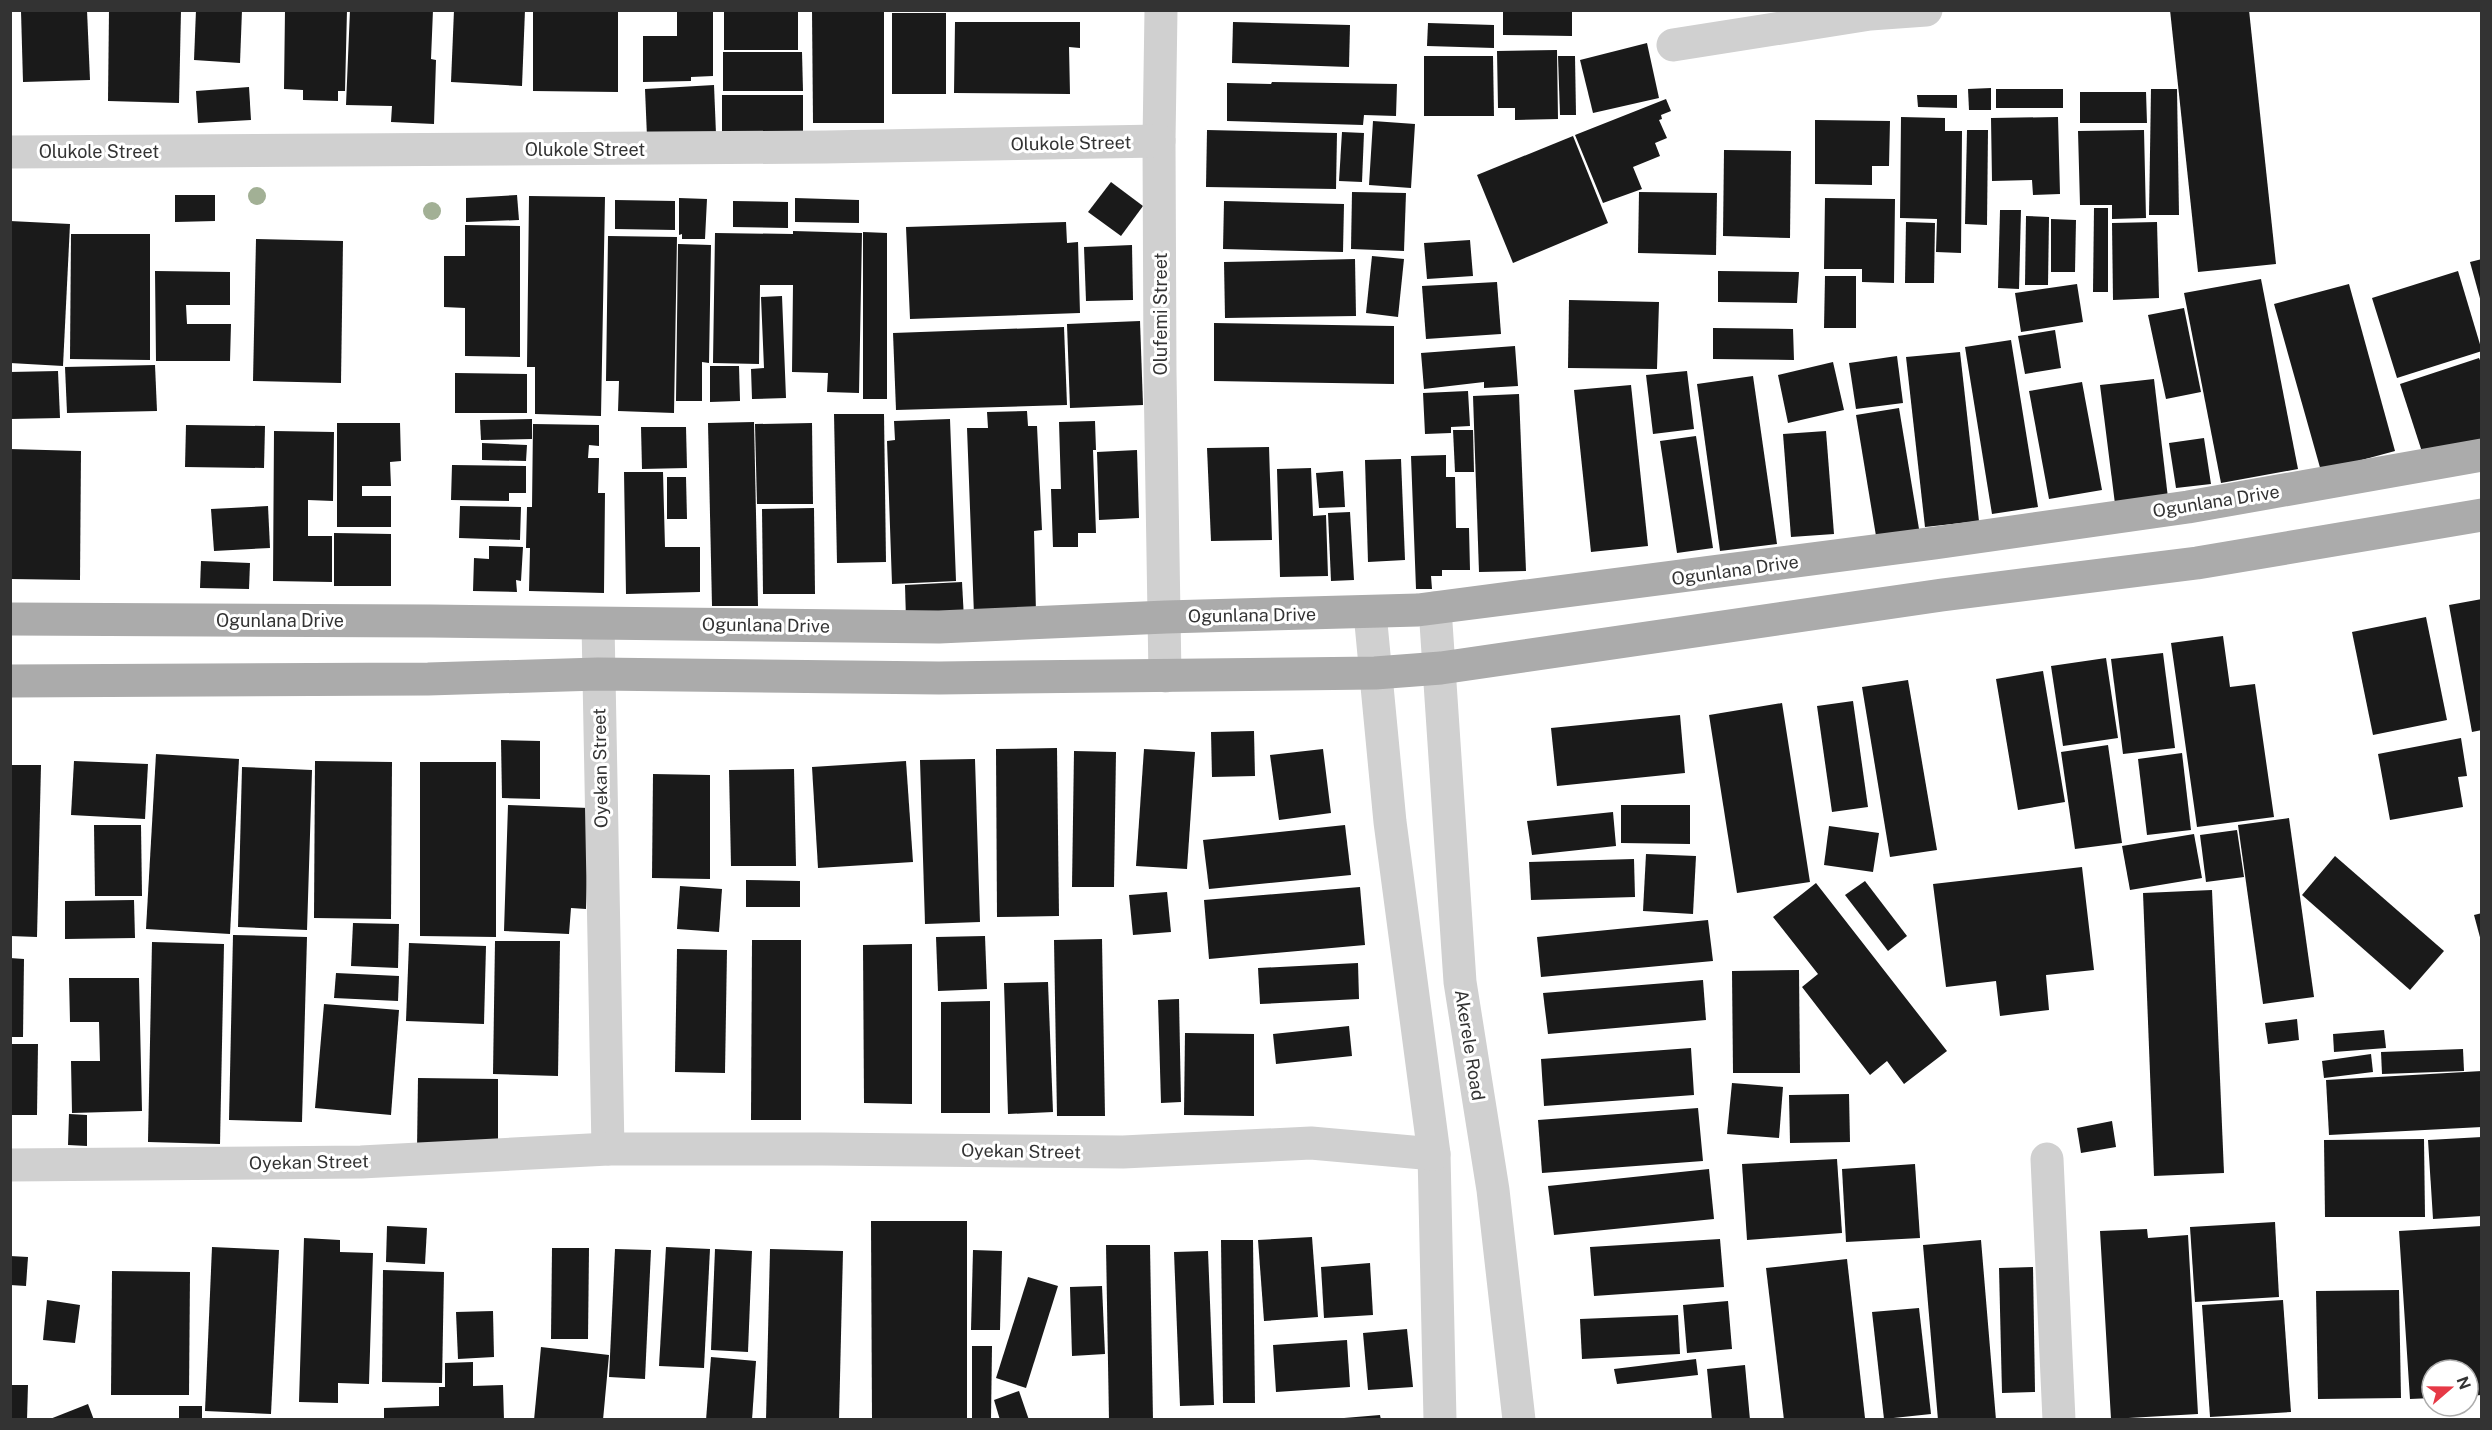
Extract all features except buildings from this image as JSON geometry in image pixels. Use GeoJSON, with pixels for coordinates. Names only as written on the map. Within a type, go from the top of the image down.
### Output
{"type":"FeatureCollection","features":[{"type":"Feature","properties":{"kind":"main road","name":"Ogunlana Drive"},"geometry":{"type":"LineString","coordinates":[[10,619],[939,627],[1166,617],[1370,613],[1435,608],[1935,543],[2188,507],[2481,454]]}},
{"type":"Feature","properties":{"kind":"main road"},"geometry":{"type":"LineString","coordinates":[[10,681],[416,679],[598,674],[939,678],[1375,673],[1441,668],[1942,595],[2197,563],[2481,515]]}},
{"type":"Feature","properties":{"kind":"street","name":"Olufemi Street"},"geometry":{"type":"LineString","coordinates":[[1161,10],[1160,384],[1166,617],[1165,676]]}},
{"type":"Feature","properties":{"kind":"street"},"geometry":{"type":"LineString","coordinates":[[1673,45],[1870,14],[1926,10]]}},
{"type":"Feature","properties":{"kind":"street","name":"Olukole Street"},"geometry":{"type":"LineString","coordinates":[[10,152],[825,147],[1159,141]]}},
{"type":"Feature","properties":{"kind":"street","name":"Akerele Road"},"geometry":{"type":"LineString","coordinates":[[1435,608],[1441,668],[1461,982],[1493,1190],[1519,1419]]}},
{"type":"Feature","properties":{"kind":"street"},"geometry":{"type":"LineString","coordinates":[[1370,613],[1390,822],[1434,1154],[1440,1419]]}},
{"type":"Feature","properties":{"kind":"street","name":"Oyekan Street"},"geometry":{"type":"LineString","coordinates":[[598,624],[608,1149]]}},
{"type":"Feature","properties":{"kind":"street","name":"Oyekan Street"},"geometry":{"type":"LineString","coordinates":[[10,1165],[361,1162],[608,1149],[1123,1152],[1311,1143],[1434,1154]]}},
{"type":"Feature","properties":{"kind":"street"},"geometry":{"type":"LineString","coordinates":[[2047,1159],[2059,1419]]}}]}
